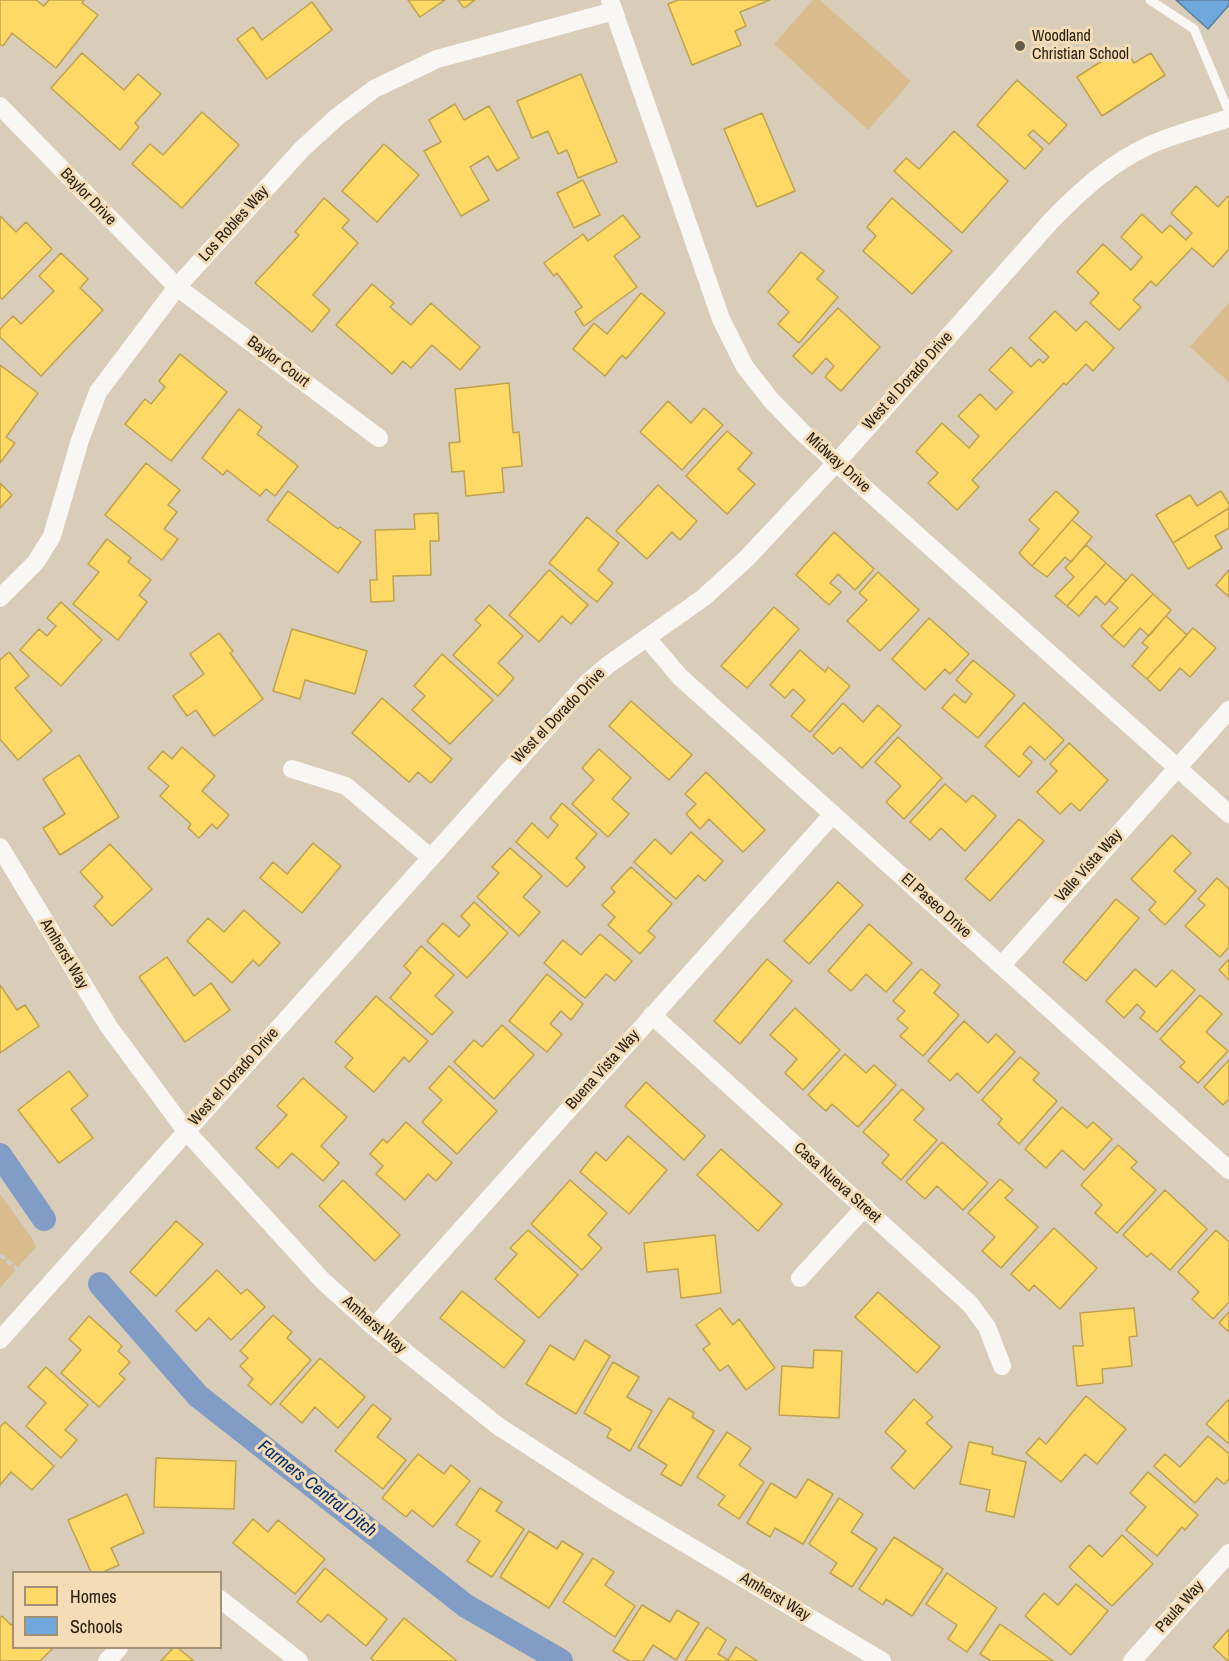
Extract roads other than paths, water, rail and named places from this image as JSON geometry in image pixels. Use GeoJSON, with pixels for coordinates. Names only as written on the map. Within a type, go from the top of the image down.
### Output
{"type":"FeatureCollection","features":[{"type":"Feature","properties":{"kind":"street","name":"Los Robles Way"},"geometry":{"type":"LineString","coordinates":[[0,598],[36,562],[52,536],[80,440],[98,392],[177,287],[302,149],[337,117],[374,89],[437,58],[612,5]]}},
{"type":"Feature","properties":{"kind":"street","name":"Midway Drive"},"geometry":{"type":"LineString","coordinates":[[612,5],[721,319],[745,367],[771,400],[836,463],[1229,814]]}},
{"type":"Feature","properties":{"kind":"street","name":"Baylor Drive"},"geometry":{"type":"LineString","coordinates":[[0,106],[177,287]]}},
{"type":"Feature","properties":{"kind":"street","name":"West el Dorado Drive"},"geometry":{"type":"LineString","coordinates":[[0,1340],[588,682],[608,665],[704,598],[746,559],[836,463],[1051,220],[1077,194],[1122,161],[1150,145],[1229,118]]}},
{"type":"Feature","properties":{"kind":"street","name":"Baylor Court"},"geometry":{"type":"LineString","coordinates":[[177,287],[379,438]]}},
{"type":"Feature","properties":{"kind":"street","name":"El Paseo Drive"},"geometry":{"type":"LineString","coordinates":[[647,638],[680,677],[1229,1170]]}},
{"type":"Feature","properties":{"kind":"street","name":"Valle Vista Way"},"geometry":{"type":"LineString","coordinates":[[1002,965],[1229,710]]}},
{"type":"Feature","properties":{"kind":"street"},"geometry":{"type":"LineString","coordinates":[[292,769],[346,786],[430,857]]}},
{"type":"Feature","properties":{"kind":"street","name":"Buena Vista Way"},"geometry":{"type":"LineString","coordinates":[[374,1327],[832,814]]}},
{"type":"Feature","properties":{"kind":"street","name":"Amherst Way"},"geometry":{"type":"LineString","coordinates":[[0,847],[109,1028],[186,1131],[323,1281],[374,1327],[498,1426],[614,1501],[882,1661]]}},
{"type":"Feature","properties":{"kind":"street","name":"Casa Nueva Street"},"geometry":{"type":"LineString","coordinates":[[652,1016],[970,1304],[987,1327],[1002,1365]]}},
{"type":"Feature","properties":{"kind":"street"},"geometry":{"type":"LineString","coordinates":[[800,1278],[865,1208]]}},
{"type":"Feature","properties":{"kind":"street","name":"Paula Way"},"geometry":{"type":"LineString","coordinates":[[1132,1661],[1229,1553]]}},
{"type":"Feature","properties":{"kind":"street"},"geometry":{"type":"LineString","coordinates":[[222,1601],[298,1661]]}},
{"type":"Feature","properties":{"kind":"street"},"geometry":{"type":"LineString","coordinates":[[107,1661],[117,1649]]}},
{"type":"Feature","properties":{"kind":"lane"},"geometry":{"type":"LineString","coordinates":[[1155,1],[1194,29],[1229,112]]}},
{"type":"Feature","properties":{"kind":"waterway","name":"Farmers Central Ditch"},"geometry":{"type":"LineString","coordinates":[[0,1155],[44,1219]]}},
{"type":"Feature","properties":{"kind":"waterway","name":"Farmers Central Ditch"},"geometry":{"type":"LineString","coordinates":[[100,1284],[198,1396],[466,1606],[561,1661]]}},
{"type":"Feature","properties":{"kind":"place","name":"Woodland Christian School"},"geometry":{"type":"Point","coordinates":[1020,46]}}]}
